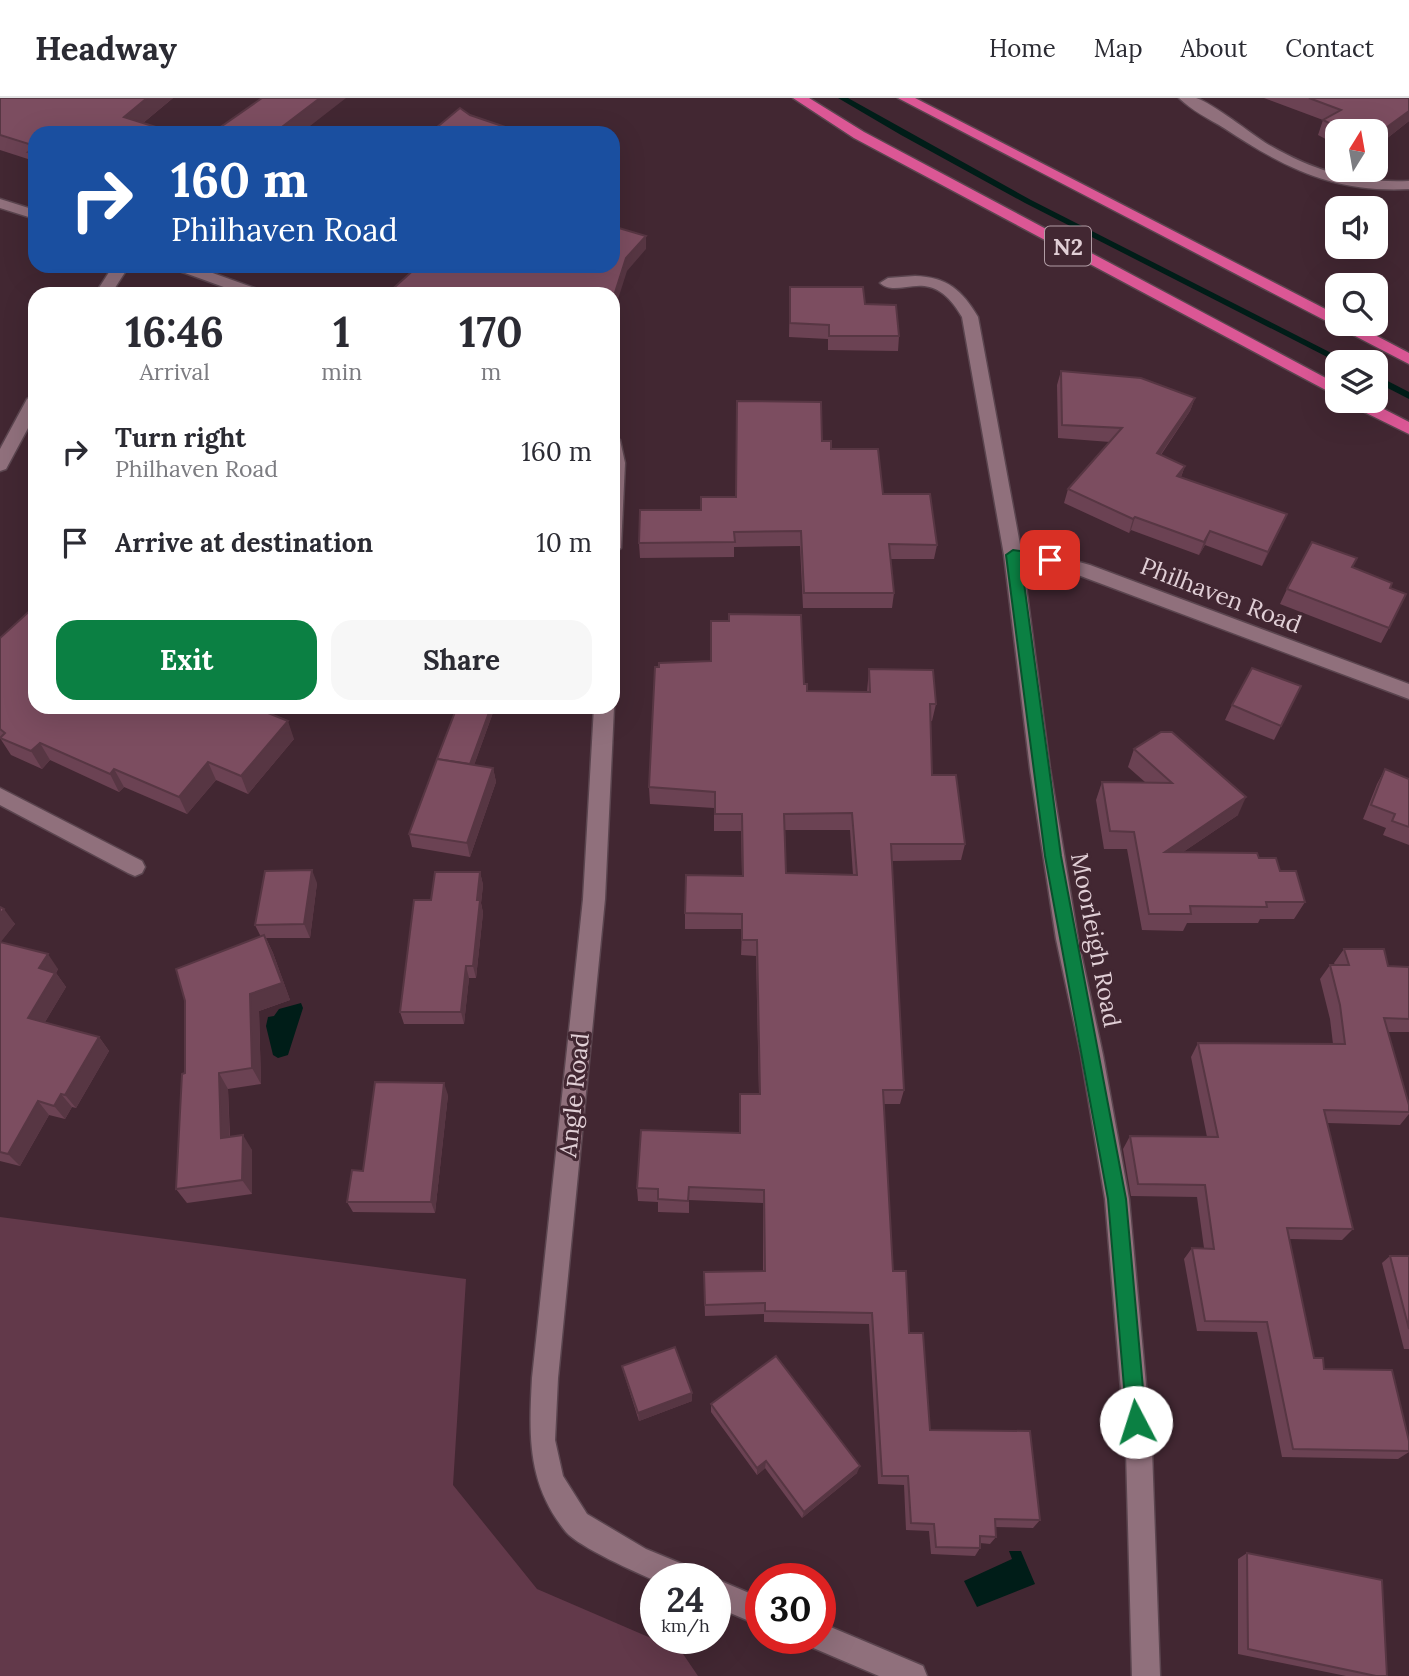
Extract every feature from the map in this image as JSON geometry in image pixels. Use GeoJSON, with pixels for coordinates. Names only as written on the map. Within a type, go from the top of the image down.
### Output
{"type":"FeatureCollection","features":[{"type":"Feature","properties":{"kind":"highway","name":"N2"},"geometry":{"type":"LineString","coordinates":[[800,98],[859,135],[1325,385]]}},
{"type":"Feature","properties":{"kind":"highway","name":"N2"},"geometry":{"type":"LineString","coordinates":[[905,98],[1325,315]]}},
{"type":"Feature","properties":{"kind":"highway"},"geometry":{"type":"LineString","coordinates":[[1365,336],[1409,359]]}},
{"type":"Feature","properties":{"kind":"highway"},"geometry":{"type":"LineString","coordinates":[[1379,413],[1409,429]]}},
{"type":"Feature","properties":{"kind":"street"},"geometry":{"type":"LineString","coordinates":[[1186,98],[1312,174],[1349,184],[1386,188],[1409,185]]}},
{"type":"Feature","properties":{"kind":"street"},"geometry":{"type":"LineString","coordinates":[[0,203],[28,213]]}},
{"type":"Feature","properties":{"kind":"street"},"geometry":{"type":"LineString","coordinates":[[199,273],[238,287]]}},
{"type":"Feature","properties":{"kind":"street","name":"Moorleigh Road"},"geometry":{"type":"LineString","coordinates":[[888,284],[914,280],[949,286],[961,299],[970,317],[1013,555],[1053,856],[1117,1199],[1139,1450],[1146,1676]]}},
{"type":"Feature","properties":{"kind":"street"},"geometry":{"type":"LineString","coordinates":[[0,465],[28,412]]}},
{"type":"Feature","properties":{"kind":"street","name":"Philhaven Road"},"geometry":{"type":"LineString","coordinates":[[1013,555],[1050,560],[1084,570],[1409,692]]}},
{"type":"Feature","properties":{"kind":"street","name":"Angle Road"},"geometry":{"type":"LineString","coordinates":[[604,714],[594,900],[545,1378],[542,1440],[551,1481],[577,1524],[646,1563]]}},
{"type":"Feature","properties":{"kind":"street"},"geometry":{"type":"LineString","coordinates":[[0,796],[135,867]]}},
{"type":"Feature","properties":{"kind":"street"},"geometry":{"type":"LineString","coordinates":[[836,1643],[913,1676]]}},
{"type":"Feature","properties":{"kind":"shaded area"},"geometry":{"type":"Polygon","coordinates":[[[301,1003],[303,1008],[288,1055],[278,1058],[273,1055],[266,1026],[268,1017],[274,1016],[279,1009],[301,1003]]]}},
{"type":"Feature","properties":{"kind":"shaded area"},"geometry":{"type":"Polygon","coordinates":[[[0,1217],[466,1279],[453,1485],[537,1589],[640,1633],[640,1654],[683,1654],[698,1676],[0,1676],[0,1217]]]}},
{"type":"Feature","properties":{"kind":"shaded area"},"geometry":{"type":"Polygon","coordinates":[[[1009,1551],[1021,1551],[1035,1584],[977,1607],[964,1581],[1012,1559],[1009,1551]]]}},
{"type":"Feature","properties":{"kind":"building"},"geometry":{"type":"Polygon","coordinates":[[[0,98],[147,98],[124,117],[153,126],[28,126],[28,144],[0,135],[0,98]]]}},
{"type":"Feature","properties":{"kind":"building"},"geometry":{"type":"Polygon","coordinates":[[[262,98],[320,98],[283,126],[222,126],[262,98]]]}},
{"type":"Feature","properties":{"kind":"building"},"geometry":{"type":"Polygon","coordinates":[[[1309,98],[1409,98],[1409,111],[1388,126],[1388,119],[1323,120],[1341,110],[1309,98]]]}},
{"type":"Feature","properties":{"kind":"building"},"geometry":{"type":"Polygon","coordinates":[[[460,108],[470,115],[502,126],[438,126],[460,108]]]}},
{"type":"Feature","properties":{"kind":"building"},"geometry":{"type":"Polygon","coordinates":[[[620,228],[646,236],[626,258],[617,287],[395,287],[410,273],[620,273],[620,228]]]}},
{"type":"Feature","properties":{"kind":"building"},"geometry":{"type":"Polygon","coordinates":[[[790,287],[863,287],[865,304],[896,305],[899,336],[829,336],[829,325],[790,323],[790,287]]]}},
{"type":"Feature","properties":{"kind":"building"},"geometry":{"type":"Polygon","coordinates":[[[1061,371],[1141,378],[1195,398],[1157,453],[1185,466],[1177,476],[1287,514],[1268,552],[1210,531],[1204,542],[1135,517],[1133,519],[1068,489],[1122,428],[1062,425],[1061,371]]]}},
{"type":"Feature","properties":{"kind":"building"},"geometry":{"type":"Polygon","coordinates":[[[737,401],[821,402],[822,441],[831,441],[831,449],[878,449],[883,494],[930,494],[937,545],[889,544],[894,593],[804,593],[801,531],[734,532],[735,542],[639,543],[640,510],[701,510],[701,497],[736,497],[737,401]]]}},
{"type":"Feature","properties":{"kind":"building"},"geometry":{"type":"Polygon","coordinates":[[[1312,542],[1357,558],[1352,567],[1392,583],[1390,588],[1406,594],[1389,628],[1287,589],[1312,542]]]}},
{"type":"Feature","properties":{"kind":"building"},"geometry":{"type":"Polygon","coordinates":[[[28,612],[28,714],[270,714],[288,721],[241,776],[208,762],[179,797],[114,769],[110,774],[40,743],[31,751],[0,738],[5,733],[0,729],[0,638],[28,612]]]}},
{"type":"Feature","properties":{"kind":"building"},"geometry":{"type":"Polygon","coordinates":[[[729,614],[801,615],[804,684],[807,684],[807,691],[870,692],[869,669],[933,670],[936,704],[930,704],[932,775],[956,775],[965,844],[891,844],[904,1090],[883,1090],[893,1271],[906,1271],[909,1333],[923,1333],[930,1430],[1030,1431],[1040,1520],[995,1519],[996,1537],[980,1536],[980,1548],[936,1547],[934,1524],[911,1523],[908,1476],[882,1476],[872,1313],[765,1311],[765,1303],[705,1305],[704,1272],[765,1271],[764,1190],[689,1187],[688,1201],[658,1199],[658,1189],[637,1188],[641,1130],[740,1133],[740,1094],[760,1094],[757,940],[742,940],[742,914],[685,913],[686,875],[743,876],[742,814],[715,814],[715,792],[649,787],[655,667],[659,667],[659,663],[711,661],[711,621],[729,621],[729,614]],[[852,813],[784,814],[786,873],[857,875],[852,813]]]}},
{"type":"Feature","properties":{"kind":"building"},"geometry":{"type":"Polygon","coordinates":[[[1252,668],[1301,686],[1281,726],[1232,705],[1252,668]]]}},
{"type":"Feature","properties":{"kind":"building"},"geometry":{"type":"Polygon","coordinates":[[[454,714],[488,714],[470,764],[437,759],[454,714]]]}},
{"type":"Feature","properties":{"kind":"building"},"geometry":{"type":"Polygon","coordinates":[[[1161,732],[1172,732],[1246,797],[1165,852],[1257,853],[1259,858],[1276,858],[1280,871],[1296,871],[1305,902],[1266,902],[1267,907],[1190,906],[1191,914],[1149,914],[1134,832],[1110,831],[1102,782],[1172,783],[1134,749],[1161,732]]]}},
{"type":"Feature","properties":{"kind":"building"},"geometry":{"type":"Polygon","coordinates":[[[437,759],[493,768],[467,843],[409,834],[437,759]]]}},
{"type":"Feature","properties":{"kind":"building"},"geometry":{"type":"Polygon","coordinates":[[[1385,769],[1409,779],[1409,827],[1392,821],[1395,814],[1371,805],[1385,769]]]}},
{"type":"Feature","properties":{"kind":"building"},"geometry":{"type":"Polygon","coordinates":[[[312,870],[304,924],[255,925],[265,871],[312,870]]]}},
{"type":"Feature","properties":{"kind":"building"},"geometry":{"type":"Polygon","coordinates":[[[435,872],[480,872],[473,966],[466,966],[461,1012],[400,1012],[414,900],[431,900],[435,872]]]}},
{"type":"Feature","properties":{"kind":"building"},"geometry":{"type":"Polygon","coordinates":[[[264,935],[282,983],[250,994],[252,1068],[219,1073],[221,1138],[243,1135],[242,1180],[176,1189],[182,1074],[185,1073],[185,1001],[176,969],[264,935]]]}},
{"type":"Feature","properties":{"kind":"building"},"geometry":{"type":"Polygon","coordinates":[[[0,942],[48,954],[39,968],[55,973],[28,1018],[99,1037],[65,1095],[61,1094],[54,1106],[38,1101],[8,1154],[0,1152],[0,942]]]}},
{"type":"Feature","properties":{"kind":"building"},"geometry":{"type":"Polygon","coordinates":[[[1344,949],[1384,949],[1388,966],[1409,967],[1409,1019],[1384,1018],[1409,1112],[1324,1110],[1353,1229],[1287,1228],[1314,1358],[1323,1358],[1324,1369],[1392,1370],[1409,1451],[1293,1449],[1267,1322],[1205,1321],[1192,1248],[1214,1249],[1205,1185],[1138,1184],[1130,1136],[1218,1137],[1198,1043],[1345,1044],[1340,1005],[1330,965],[1349,965],[1344,949]]]}},
{"type":"Feature","properties":{"kind":"building"},"geometry":{"type":"Polygon","coordinates":[[[375,1082],[444,1083],[431,1202],[347,1202],[352,1170],[363,1171],[375,1082]]]}},
{"type":"Feature","properties":{"kind":"building"},"geometry":{"type":"Polygon","coordinates":[[[1390,1256],[1409,1256],[1409,1329],[1390,1256]]]}},
{"type":"Feature","properties":{"kind":"building"},"geometry":{"type":"Polygon","coordinates":[[[675,1347],[692,1393],[638,1413],[622,1366],[675,1347]]]}},
{"type":"Feature","properties":{"kind":"building"},"geometry":{"type":"Polygon","coordinates":[[[776,1356],[860,1466],[804,1512],[766,1461],[757,1468],[711,1404],[776,1356]]]}},
{"type":"Feature","properties":{"kind":"building"},"geometry":{"type":"Polygon","coordinates":[[[1247,1553],[1382,1580],[1387,1676],[1248,1649],[1247,1553]]]}},
{"type":"Feature","properties":{"kind":"waterway"},"geometry":{"type":"LineString","coordinates":[[842,98],[1028,201],[1325,352]]}},
{"type":"Feature","properties":{"kind":"waterway"},"geometry":{"type":"LineString","coordinates":[[1388,385],[1409,396]]}},
{"type":"Feature","properties":{"kind":"route"},"geometry":{"type":"LineString","coordinates":[[1050,560],[1013,555],[1053,856],[1117,1199],[1136,1422]]}}]}
